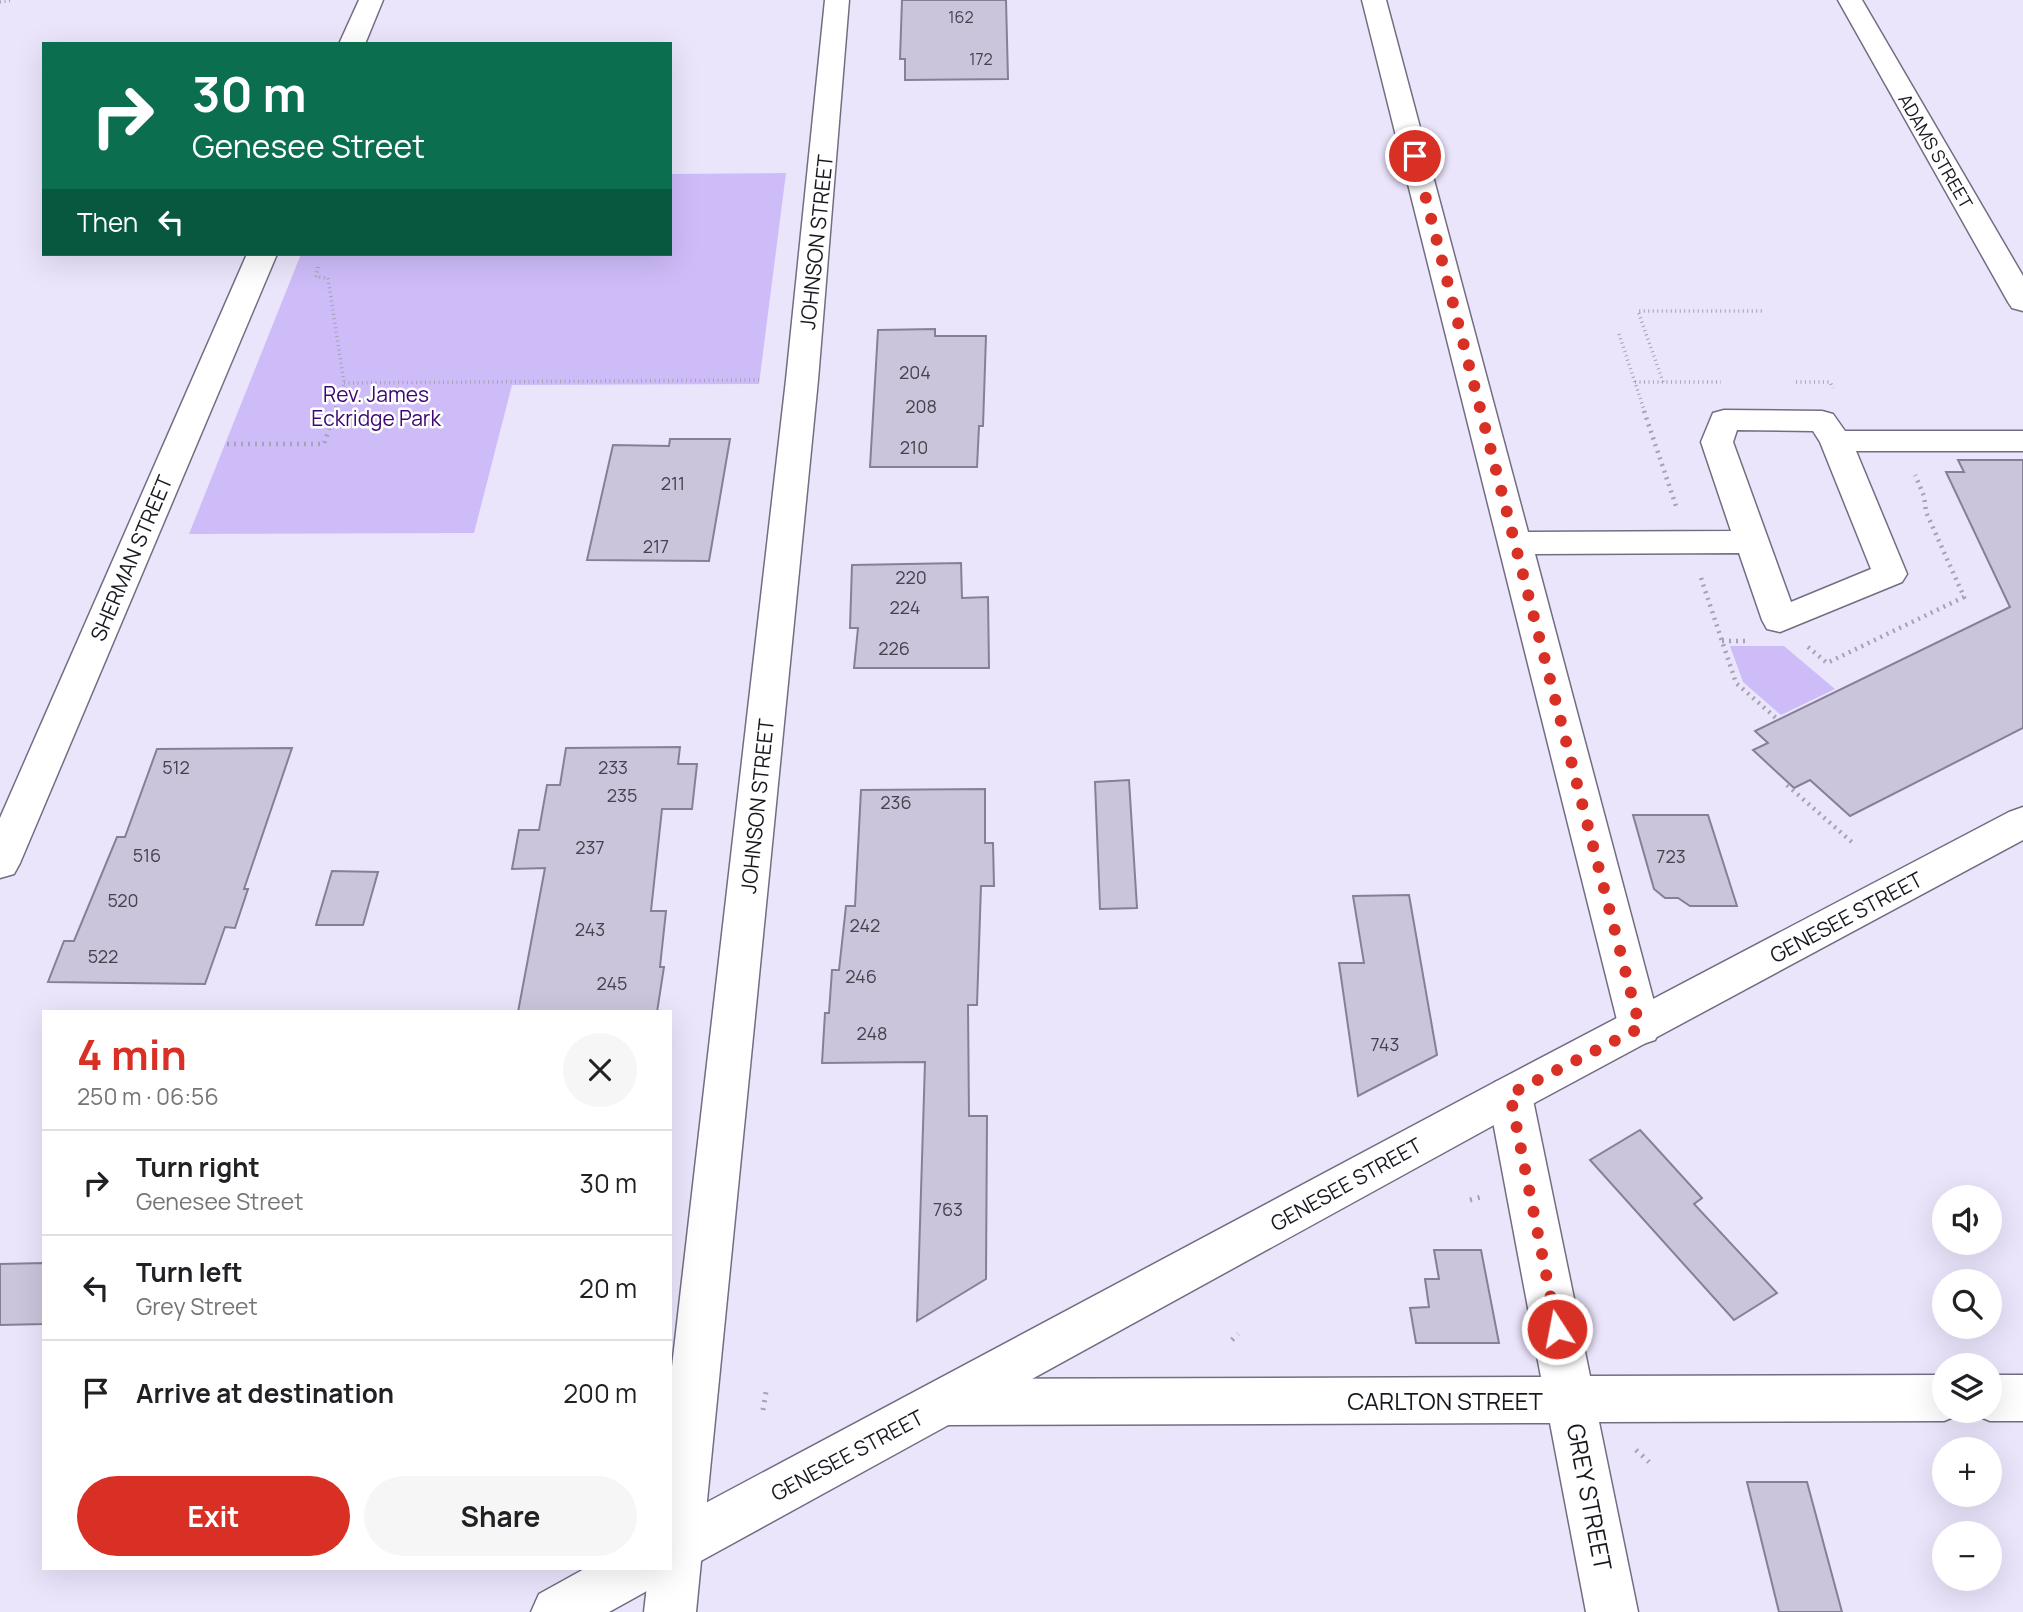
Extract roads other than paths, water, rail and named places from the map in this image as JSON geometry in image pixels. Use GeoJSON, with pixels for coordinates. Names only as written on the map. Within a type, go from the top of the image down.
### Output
{"type":"FeatureCollection","features":[{"type":"Feature","properties":{"kind":"street"},"geometry":{"type":"LineString","coordinates":[[353,42],[371,0]]}},
{"type":"Feature","properties":{"kind":"street","name":"JOHNSON STREET"},"geometry":{"type":"LineString","coordinates":[[672,1471],[802,380],[838,0]]}},
{"type":"Feature","properties":{"kind":"street"},"geometry":{"type":"LineString","coordinates":[[1374,0],[1640,1028]]}},
{"type":"Feature","properties":{"kind":"street","name":"ADAMS STREET"},"geometry":{"type":"LineString","coordinates":[[1850,0],[2005,247],[2023,302]]}},
{"type":"Feature","properties":{"kind":"street","name":"SHERMAN STREET"},"geometry":{"type":"LineString","coordinates":[[0,863],[261,256]]}},
{"type":"Feature","properties":{"kind":"street"},"geometry":{"type":"LineString","coordinates":[[1724,420],[1822,421],[1836,441],[1890,574],[1780,620],[1717,442],[1724,420]]}},
{"type":"Feature","properties":{"kind":"street"},"geometry":{"type":"LineString","coordinates":[[1836,441],[2023,441]]}},
{"type":"Feature","properties":{"kind":"street"},"geometry":{"type":"LineString","coordinates":[[1515,543],[1752,542]]}},
{"type":"Feature","properties":{"kind":"street","name":"GENESEE STREET"},"geometry":{"type":"LineString","coordinates":[[672,1550],[1510,1094],[1640,1028],[2023,822]]}},
{"type":"Feature","properties":{"kind":"street","name":"GREY STREET"},"geometry":{"type":"LineString","coordinates":[[1510,1094],[1612,1612]]}},
{"type":"Feature","properties":{"kind":"street","name":"CARLTON STREET"},"geometry":{"type":"LineString","coordinates":[[945,1402],[1932,1398]]}},
{"type":"Feature","properties":{"kind":"street"},"geometry":{"type":"LineString","coordinates":[[2002,1398],[2023,1398]]}},
{"type":"Feature","properties":{"kind":"street","name":"GENESEE STREET"},"geometry":{"type":"LineString","coordinates":[[557,1612],[634,1570]]}},
{"type":"Feature","properties":{"kind":"street","name":"JOHNSON STREET"},"geometry":{"type":"LineString","coordinates":[[664,1570],[670,1612]]}},
{"type":"Feature","properties":{"kind":"park label","name":"Rev. James Eckridge Park"},"geometry":{"type":"Point","coordinates":[376,406]}}]}
